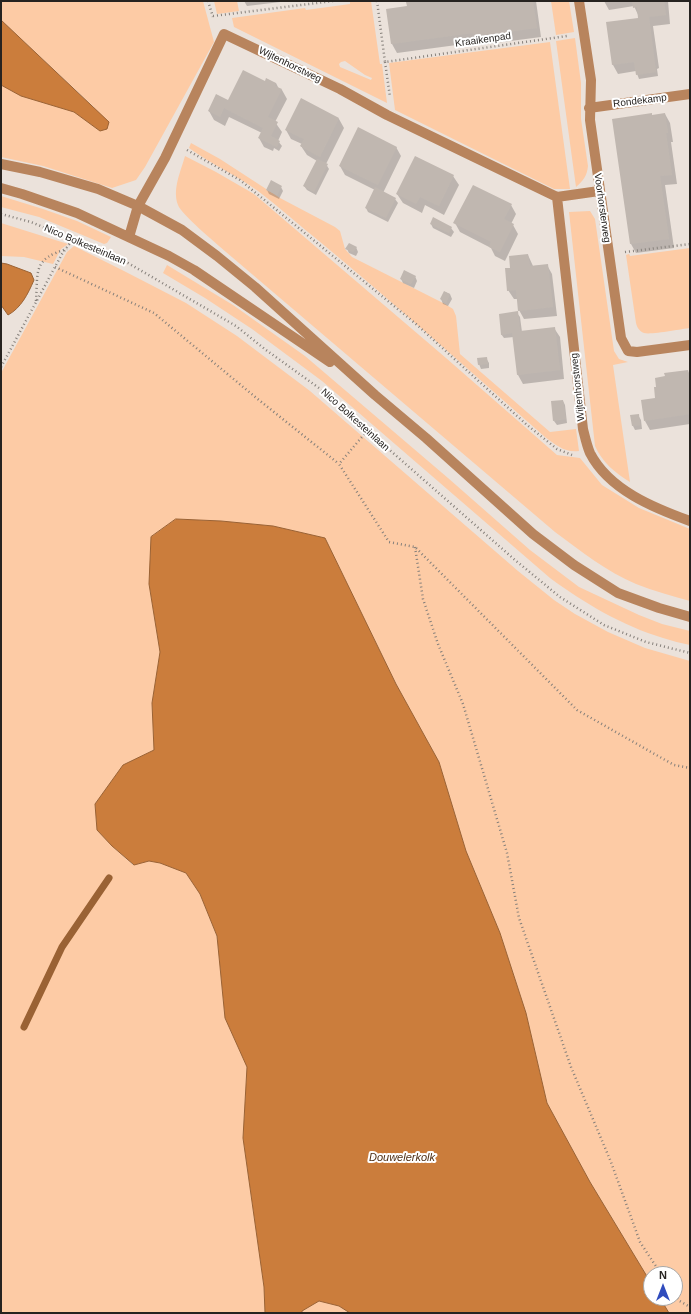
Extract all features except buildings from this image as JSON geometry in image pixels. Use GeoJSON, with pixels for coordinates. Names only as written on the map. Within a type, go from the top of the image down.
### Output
{"type":"FeatureCollection","features":[{"type":"Feature","properties":{"kind":"street","name":"Voorhorsterweg"},"geometry":{"type":"LineString","coordinates":[[579,1],[591,80],[589,108],[590,120],[621,338],[628,351],[637,352],[690,345]]}},
{"type":"Feature","properties":{"kind":"street","name":"Wijtenhorstweg"},"geometry":{"type":"LineString","coordinates":[[224,34],[558,197],[583,429],[591,454],[611,480],[625,490],[660,510],[690,521]]}},
{"type":"Feature","properties":{"kind":"street"},"geometry":{"type":"LineString","coordinates":[[129,237],[138,206],[165,158],[224,34]]}},
{"type":"Feature","properties":{"kind":"street","name":"Rondekamp"},"geometry":{"type":"LineString","coordinates":[[589,108],[690,94]]}},
{"type":"Feature","properties":{"kind":"street"},"geometry":{"type":"LineString","coordinates":[[1,164],[40,172],[98,189],[138,206],[182,230],[218,256],[255,287],[533,534],[574,565],[618,593],[659,608],[690,617]]}},
{"type":"Feature","properties":{"kind":"street"},"geometry":{"type":"LineString","coordinates":[[1,188],[78,213],[194,270],[319,354],[375,395]]}},
{"type":"Feature","properties":{"kind":"street"},"geometry":{"type":"LineString","coordinates":[[558,197],[599,191]]}},
{"type":"Feature","properties":{"kind":"path"},"geometry":{"type":"LineString","coordinates":[[208,1],[216,26],[224,34]]}},
{"type":"Feature","properties":{"kind":"path"},"geometry":{"type":"LineString","coordinates":[[213,16],[332,1]]}},
{"type":"Feature","properties":{"kind":"path"},"geometry":{"type":"LineString","coordinates":[[377,1],[391,105],[388,114]]}},
{"type":"Feature","properties":{"kind":"path","name":"Kraaikenpad"},"geometry":{"type":"LineString","coordinates":[[385,62],[583,34]]}},
{"type":"Feature","properties":{"kind":"path"},"geometry":{"type":"LineString","coordinates":[[185,149],[240,180],[261,196],[416,324],[527,425],[557,449],[573,455],[591,454]]}},
{"type":"Feature","properties":{"kind":"path","name":"Nico Bolkesteinlaan"},"geometry":{"type":"LineString","coordinates":[[1,214],[31,222],[128,263],[236,326],[266,350],[319,388],[515,560],[560,597],[604,625],[646,642],[690,653]]}},
{"type":"Feature","properties":{"kind":"path"},"geometry":{"type":"LineString","coordinates":[[1,366],[55,267],[74,239]]}},
{"type":"Feature","properties":{"kind":"path"},"geometry":{"type":"LineString","coordinates":[[609,254],[690,244]]}},
{"type":"Feature","properties":{"kind":"path"},"geometry":{"type":"LineString","coordinates":[[36,301],[40,264],[50,254],[67,249]]}},
{"type":"Feature","properties":{"kind":"path"},"geometry":{"type":"LineString","coordinates":[[55,267],[154,313],[260,401],[340,464],[389,542],[415,547],[577,710],[674,765],[690,768]]}},
{"type":"Feature","properties":{"kind":"path"},"geometry":{"type":"LineString","coordinates":[[340,464],[367,431]]}},
{"type":"Feature","properties":{"kind":"path"},"geometry":{"type":"LineString","coordinates":[[415,547],[423,599],[438,644],[463,704],[507,853],[519,918],[570,1067],[611,1162],[640,1242],[656,1266]]}},
{"type":"Feature","properties":{"kind":"shaded area"},"geometry":{"type":"Polygon","coordinates":[[[1,1],[203,1],[214,42],[145,167],[136,180],[112,188],[43,166],[1,157],[1,85],[21,96],[74,112],[100,131],[94,107],[1,20],[1,1]]]}},
{"type":"Feature","properties":{"kind":"shaded area"},"geometry":{"type":"Polygon","coordinates":[[[214,1],[237,1],[239,11],[217,14],[214,1]]]}},
{"type":"Feature","properties":{"kind":"shaded area"},"geometry":{"type":"Polygon","coordinates":[[[371,1],[387,103],[234,27],[232,18],[305,8],[306,10],[350,4],[350,2],[371,1]],[[345,61],[339,64],[340,67],[371,80],[372,78],[345,61]]]}},
{"type":"Feature","properties":{"kind":"shaded area"},"geometry":{"type":"Polygon","coordinates":[[[551,1],[569,1],[574,32],[556,35],[551,1]]]}},
{"type":"Feature","properties":{"kind":"shaded area"},"geometry":{"type":"Polygon","coordinates":[[[575,38],[581,83],[581,119],[588,166],[587,173],[581,183],[576,187],[556,41],[575,38]]]}},
{"type":"Feature","properties":{"kind":"shaded area"},"geometry":{"type":"Polygon","coordinates":[[[550,42],[570,189],[554,189],[395,110],[389,63],[550,42]]]}},
{"type":"Feature","properties":{"kind":"shaded area"},"geometry":{"type":"Polygon","coordinates":[[[191,143],[220,159],[280,198],[335,227],[340,231],[345,249],[352,257],[453,309],[456,316],[460,354],[550,432],[576,429],[579,451],[565,450],[545,437],[348,265],[250,185],[189,148],[191,143]]]}},
{"type":"Feature","properties":{"kind":"shaded area"},"geometry":{"type":"Polygon","coordinates":[[[185,156],[254,194],[557,455],[580,458],[602,485],[639,508],[690,529],[690,601],[650,589],[625,579],[594,561],[555,532],[192,222],[178,205],[176,199],[179,174],[185,156]]]}},
{"type":"Feature","properties":{"kind":"shaded area"},"geometry":{"type":"Polygon","coordinates":[[[1,196],[77,221],[111,237],[107,243],[104,244],[39,217],[1,207],[1,196]]]}},
{"type":"Feature","properties":{"kind":"shaded area"},"geometry":{"type":"Polygon","coordinates":[[[590,211],[595,219],[614,351],[619,359],[628,362],[613,365],[630,482],[610,467],[601,457],[595,446],[569,212],[590,211]]]}},
{"type":"Feature","properties":{"kind":"shaded area"},"geometry":{"type":"Polygon","coordinates":[[[1,223],[68,244],[61,249],[53,264],[24,257],[1,256],[1,223]]]}},
{"type":"Feature","properties":{"kind":"shaded area"},"geometry":{"type":"Polygon","coordinates":[[[74,246],[186,303],[237,336],[310,391],[518,571],[554,600],[575,614],[608,632],[645,648],[690,661],[690,1313],[669,1313],[665,1306],[683,1306],[683,1266],[643,1266],[643,1270],[590,1182],[547,1103],[526,1013],[500,933],[466,851],[439,762],[396,684],[325,538],[273,526],[221,521],[176,519],[149,584],[160,652],[152,703],[154,750],[123,765],[95,804],[97,830],[133,865],[149,861],[160,863],[186,873],[200,894],[217,937],[225,1018],[247,1067],[243,1138],[264,1287],[265,1313],[1,1313],[1,373],[67,252],[74,246]]]}},
{"type":"Feature","properties":{"kind":"shaded area"},"geometry":{"type":"Polygon","coordinates":[[[690,248],[690,328],[653,333],[642,332],[638,329],[636,323],[626,255],[629,254],[630,256],[690,248]]]}},
{"type":"Feature","properties":{"kind":"shaded area"},"geometry":{"type":"Polygon","coordinates":[[[167,265],[233,305],[305,356],[530,550],[579,587],[639,615],[662,624],[690,631],[690,645],[670,640],[633,627],[590,605],[550,578],[322,381],[252,329],[205,298],[163,273],[167,265]]]}},
{"type":"Feature","properties":{"kind":"shaded area"},"geometry":{"type":"Polygon","coordinates":[[[319,1301],[339,1306],[350,1313],[302,1313],[301,1311],[319,1301]]]}},
{"type":"Feature","properties":{"kind":"water"},"geometry":{"type":"Polygon","coordinates":[[[1,20],[109,122],[107,129],[100,131],[74,112],[21,96],[1,85],[1,20]]]}},
{"type":"Feature","properties":{"kind":"water"},"geometry":{"type":"Polygon","coordinates":[[[1,263],[31,273],[34,280],[27,295],[20,305],[8,315],[1,305],[1,263]]]}},
{"type":"Feature","properties":{"kind":"water","name":"Douwelerkolk"},"geometry":{"type":"Polygon","coordinates":[[[176,519],[221,521],[273,526],[325,538],[396,684],[439,762],[466,851],[500,933],[526,1013],[547,1103],[590,1182],[643,1270],[643,1306],[665,1306],[669,1313],[350,1313],[339,1306],[319,1301],[302,1311],[302,1313],[265,1313],[264,1287],[243,1138],[247,1067],[225,1018],[217,936],[200,894],[186,873],[160,863],[149,861],[134,865],[112,846],[97,830],[95,804],[123,765],[154,750],[152,703],[160,652],[149,584],[151,537],[176,519]]]}},
{"type":"Feature","properties":{"kind":"waterway"},"geometry":{"type":"LineString","coordinates":[[24,1027],[62,947],[109,878]]}}]}
